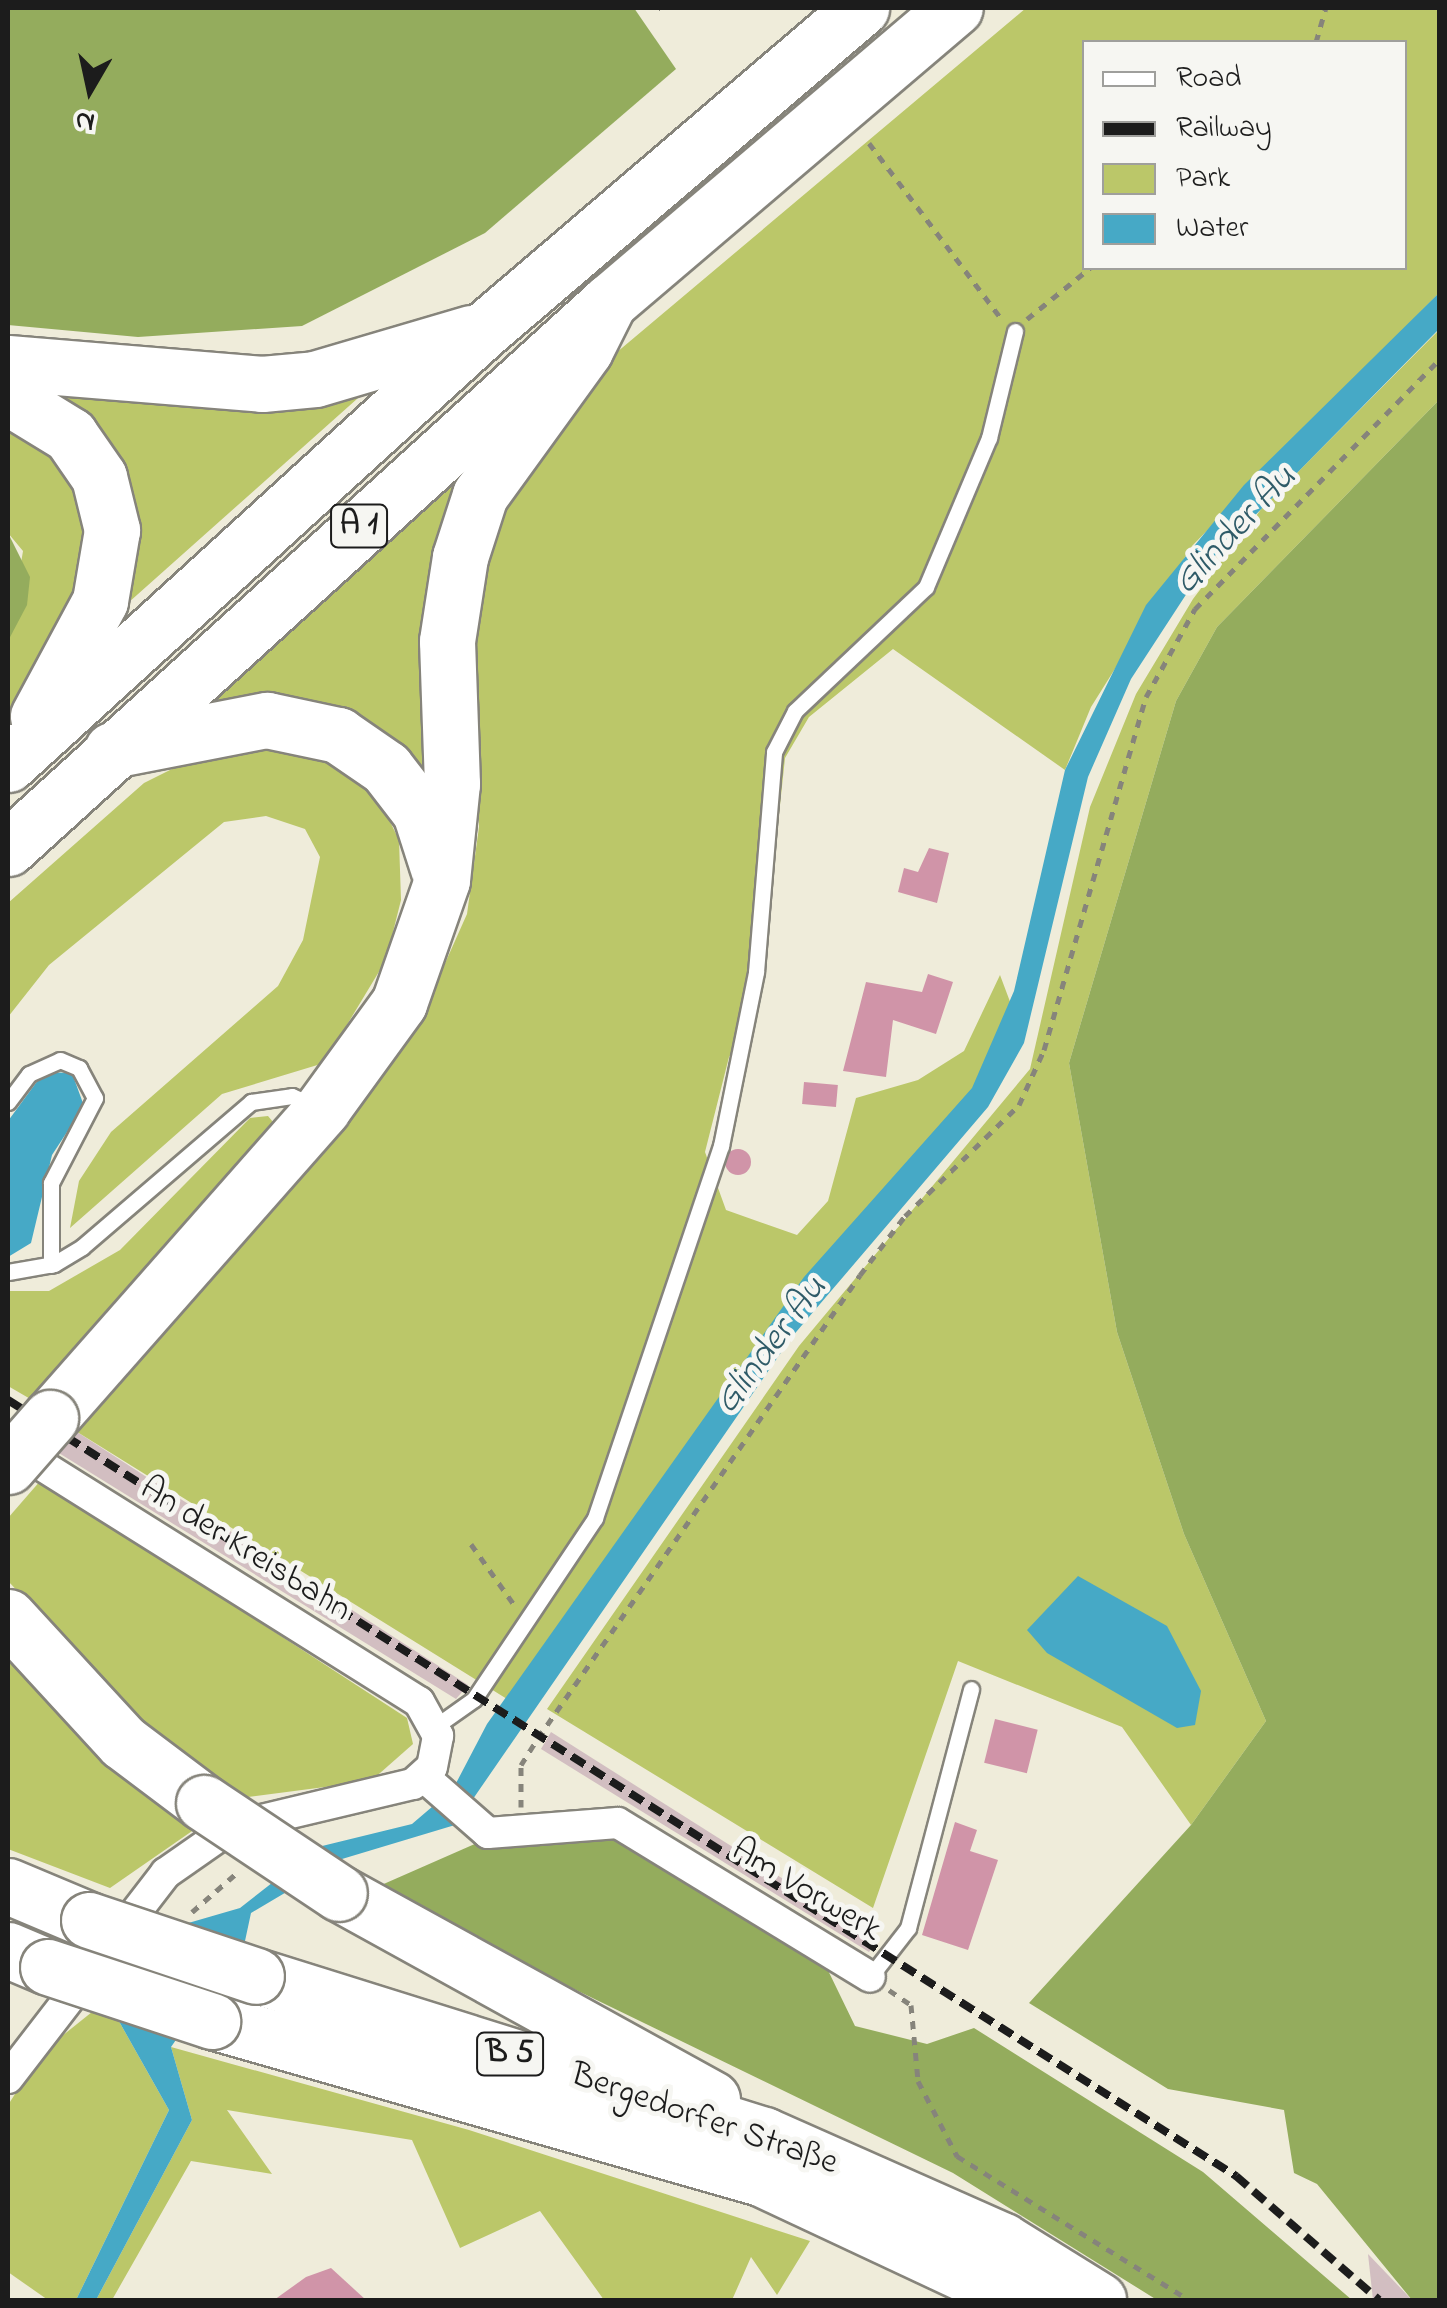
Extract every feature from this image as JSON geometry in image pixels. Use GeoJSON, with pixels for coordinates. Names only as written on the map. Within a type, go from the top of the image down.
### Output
{"type":"FeatureCollection","features":[{"type":"Feature","properties":{"kind":"highway","name":"A 1"},"geometry":{"type":"LineString","coordinates":[[11,760],[484,330],[861,8]]}},
{"type":"Feature","properties":{"kind":"highway","name":"A 1"},"geometry":{"type":"LineString","coordinates":[[8,848],[109,750],[608,302],[955,8]]}},
{"type":"Feature","properties":{"kind":"highway"},"geometry":{"type":"LineString","coordinates":[[8,1466],[29,1431],[322,1109],[399,1004],[442,880],[452,784],[447,641],[460,557],[480,495],[585,350],[608,302]]}},
{"type":"Feature","properties":{"kind":"highway"},"geometry":{"type":"LineString","coordinates":[[8,363],[262,384],[315,379],[484,330]]}},
{"type":"Feature","properties":{"kind":"highway"},"geometry":{"type":"LineString","coordinates":[[8,397],[78,446],[99,477],[112,530],[100,601],[11,760]]}},
{"type":"Feature","properties":{"kind":"highway"},"geometry":{"type":"LineString","coordinates":[[109,750],[266,720],[338,734],[386,768],[420,812],[442,880]]}},
{"type":"Feature","properties":{"kind":"highway"},"geometry":{"type":"LineString","coordinates":[[8,1616],[123,1742],[204,1804],[339,1893],[659,2063],[764,2135]]}},
{"type":"Feature","properties":{"kind":"highway","name":"Bergedorfer Straße"},"geometry":{"type":"LineString","coordinates":[[8,1886],[89,1920],[256,1976],[764,2135],[1003,2241],[1098,2300]]}},
{"type":"Feature","properties":{"kind":"highway","name":"Bergedorfer Straße"},"geometry":{"type":"LineString","coordinates":[[28,1959],[212,2020],[761,2178],[1022,2300]]}},
{"type":"Feature","properties":{"kind":"street","name":"An der Kreisbahn"},"geometry":{"type":"LineString","coordinates":[[29,1431],[419,1702],[436,1726]]}},
{"type":"Feature","properties":{"kind":"street"},"geometry":{"type":"LineString","coordinates":[[8,2078],[142,1898],[197,1849],[232,1827],[433,1786],[436,1726]]}},
{"type":"Feature","properties":{"kind":"street","name":"Am Vorwerk"},"geometry":{"type":"LineString","coordinates":[[433,1786],[465,1818],[488,1832],[530,1834],[618,1823],[870,1977]]}},
{"type":"Feature","properties":{"kind":"lane"},"geometry":{"type":"LineString","coordinates":[[436,1726],[474,1699],[530,1624],[596,1518],[721,1146],[756,972],[774,752],[795,711],[926,587],[989,438],[1015,331]]}},
{"type":"Feature","properties":{"kind":"lane"},"geometry":{"type":"LineString","coordinates":[[8,1102],[29,1074],[60,1060],[78,1068],[95,1098],[51,1183],[51,1265]]}},
{"type":"Feature","properties":{"kind":"lane"},"geometry":{"type":"LineString","coordinates":[[8,1272],[51,1265],[226,1117],[292,1096],[322,1109]]}},
{"type":"Feature","properties":{"kind":"lane","name":"Am Vorwerk"},"geometry":{"type":"LineString","coordinates":[[870,1977],[908,1928],[970,1690]]}},
{"type":"Feature","properties":{"kind":"path"},"geometry":{"type":"LineString","coordinates":[[1317,40],[1326,8]]}},
{"type":"Feature","properties":{"kind":"path"},"geometry":{"type":"LineString","coordinates":[[868,143],[978,296],[1015,331],[1088,270]]}},
{"type":"Feature","properties":{"kind":"path"},"geometry":{"type":"LineString","coordinates":[[530,1834],[519,1776],[538,1738],[871,1260],[1019,1104],[1049,1032],[1146,697],[1195,610],[1440,359]]}},
{"type":"Feature","properties":{"kind":"path"},"geometry":{"type":"LineString","coordinates":[[472,1544],[530,1624]]}},
{"type":"Feature","properties":{"kind":"path"},"geometry":{"type":"LineString","coordinates":[[176,1919],[210,1905],[244,1862]]}},
{"type":"Feature","properties":{"kind":"path"},"geometry":{"type":"LineString","coordinates":[[870,1977],[911,2005],[918,2081],[957,2156],[1189,2300]]}},
{"type":"Feature","properties":{"kind":"shaded area"},"geometry":{"type":"Polygon","coordinates":[[[74,1430],[468,1685],[456,1699],[54,1450],[74,1430]]]}},
{"type":"Feature","properties":{"kind":"shaded area"},"geometry":{"type":"Polygon","coordinates":[[[551,1732],[878,1939],[869,1952],[541,1749],[551,1732]]]}},
{"type":"Feature","properties":{"kind":"shaded area"},"geometry":{"type":"Polygon","coordinates":[[[1368,2254],[1412,2300],[1373,2300],[1368,2254]]]}},
{"type":"Feature","properties":{"kind":"green space"},"geometry":{"type":"Polygon","coordinates":[[[8,8],[634,8],[676,69],[485,233],[302,326],[138,337],[8,325],[8,8]]]}},
{"type":"Feature","properties":{"kind":"green space"},"geometry":{"type":"Polygon","coordinates":[[[1026,8],[1439,8],[1439,293],[1192,546],[1091,707],[1065,770],[893,649],[809,717],[785,758],[758,1012],[729,1057],[705,1152],[726,1210],[797,1235],[828,1201],[856,1098],[918,1080],[964,1051],[1000,975],[1012,1007],[993,1072],[883,1192],[507,1699],[74,1430],[426,1006],[467,914],[479,827],[470,648],[479,570],[514,468],[591,374],[1026,8]]]}},
{"type":"Feature","properties":{"kind":"green space"},"geometry":{"type":"Polygon","coordinates":[[[1439,330],[1439,400],[1217,627],[1176,701],[1069,1063],[1117,1332],[1184,1534],[1266,1721],[1191,1825],[1122,1727],[958,1661],[873,1908],[547,1709],[799,1346],[1030,1069],[1090,807],[1136,694],[1193,599],[1262,508],[1439,330]]]}},
{"type":"Feature","properties":{"kind":"green space"},"geometry":{"type":"Polygon","coordinates":[[[34,385],[201,407],[367,390],[119,611],[133,563],[34,385]]]}},
{"type":"Feature","properties":{"kind":"green space"},"geometry":{"type":"Polygon","coordinates":[[[1439,400],[1440,2300],[1412,2300],[1317,2184],[1294,2173],[1284,2110],[1168,2089],[1029,2003],[1191,1825],[1266,1721],[1184,1534],[1117,1332],[1069,1063],[1176,701],[1217,627],[1439,400]]]}},
{"type":"Feature","properties":{"kind":"green space"},"geometry":{"type":"Polygon","coordinates":[[[8,412],[75,462],[95,559],[8,714],[8,641],[23,551],[8,533],[8,412]]]}},
{"type":"Feature","properties":{"kind":"green space"},"geometry":{"type":"Polygon","coordinates":[[[472,462],[437,809],[212,704],[472,462]]]}},
{"type":"Feature","properties":{"kind":"green space"},"geometry":{"type":"Polygon","coordinates":[[[8,533],[30,577],[27,605],[8,641],[8,533]]]}},
{"type":"Feature","properties":{"kind":"green space"},"geometry":{"type":"Polygon","coordinates":[[[271,741],[336,756],[375,791],[399,840],[401,900],[386,960],[324,1063],[222,1094],[70,1228],[79,1181],[111,1132],[278,986],[303,940],[320,857],[305,829],[266,816],[224,822],[49,965],[8,1017],[8,903],[144,783],[204,753],[271,741]]]}},
{"type":"Feature","properties":{"kind":"green space"},"geometry":{"type":"Polygon","coordinates":[[[268,1116],[278,1128],[39,1404],[8,1386],[8,1291],[49,1291],[120,1250],[250,1118],[268,1116]]]}},
{"type":"Feature","properties":{"kind":"green space"},"geometry":{"type":"Polygon","coordinates":[[[41,1480],[407,1718],[413,1744],[371,1781],[248,1797],[211,1779],[148,1729],[8,1581],[8,1518],[41,1480]]]}},
{"type":"Feature","properties":{"kind":"green space"},"geometry":{"type":"Polygon","coordinates":[[[8,1659],[129,1781],[195,1829],[110,1888],[8,1849],[8,1659]]]}},
{"type":"Feature","properties":{"kind":"green space"},"geometry":{"type":"Polygon","coordinates":[[[612,1839],[822,1958],[855,2026],[927,2044],[974,2028],[1203,2172],[1352,2300],[1157,2300],[953,2173],[370,1890],[477,1843],[612,1839]]]}},
{"type":"Feature","properties":{"kind":"green space"},"geometry":{"type":"Polygon","coordinates":[[[107,2000],[169,2110],[76,2300],[48,2300],[8,2272],[8,2105],[42,2052],[107,2000]]]}},
{"type":"Feature","properties":{"kind":"green space"},"geometry":{"type":"Polygon","coordinates":[[[171,2047],[469,2130],[810,2241],[777,2295],[751,2257],[732,2300],[604,2300],[540,2211],[460,2248],[412,2140],[227,2110],[272,2174],[191,2161],[112,2300],[96,2300],[192,2120],[171,2047]]]}},
{"type":"Feature","properties":{"kind":"water","name":"Glinder Au"},"geometry":{"type":"Polygon","coordinates":[[[1439,293],[1439,329],[1204,567],[1131,679],[1088,777],[1024,1043],[988,1107],[791,1338],[455,1825],[342,1859],[251,1913],[245,1941],[171,2047],[192,2120],[96,2300],[76,2300],[169,2110],[107,2000],[129,1962],[178,1926],[240,1908],[318,1847],[412,1824],[453,1789],[487,1724],[804,1277],[972,1088],[1014,991],[1065,770],[1146,605],[1244,485],[1439,293]]]}},
{"type":"Feature","properties":{"kind":"water"},"geometry":{"type":"Polygon","coordinates":[[[44,1072],[72,1073],[84,1106],[52,1155],[31,1243],[8,1257],[8,1121],[44,1072]]]}},
{"type":"Feature","properties":{"kind":"water"},"geometry":{"type":"Polygon","coordinates":[[[1078,1576],[1167,1626],[1201,1691],[1195,1725],[1177,1728],[1047,1653],[1027,1630],[1078,1576]]]}},
{"type":"Feature","properties":{"kind":"building"},"geometry":{"type":"Polygon","coordinates":[[[929,848],[949,853],[937,903],[898,892],[904,868],[918,872],[929,848]]]}},
{"type":"Feature","properties":{"kind":"building"},"geometry":{"type":"Polygon","coordinates":[[[928,974],[953,982],[936,1034],[893,1020],[886,1077],[843,1071],[866,982],[922,992],[928,974]]]}},
{"type":"Feature","properties":{"kind":"building"},"geometry":{"type":"Polygon","coordinates":[[[804,1082],[838,1085],[836,1107],[802,1104],[804,1082]]]}},
{"type":"Feature","properties":{"kind":"building"},"geometry":{"type":"Polygon","coordinates":[[[738,1149],[747,1153],[751,1162],[747,1171],[738,1175],[729,1171],[725,1162],[729,1153],[738,1149]]]}},
{"type":"Feature","properties":{"kind":"building"},"geometry":{"type":"Polygon","coordinates":[[[995,1719],[1038,1730],[1027,1773],[984,1763],[995,1719]]]}},
{"type":"Feature","properties":{"kind":"building"},"geometry":{"type":"Polygon","coordinates":[[[955,1822],[977,1830],[970,1851],[998,1860],[968,1950],[922,1935],[955,1822]]]}},
{"type":"Feature","properties":{"kind":"building"},"geometry":{"type":"Polygon","coordinates":[[[331,2268],[366,2300],[274,2300],[306,2277],[331,2268]]]}},
{"type":"Feature","properties":{"kind":"railway"},"geometry":{"type":"LineString","coordinates":[[8,1400],[1236,2176],[1379,2300]]}}]}
